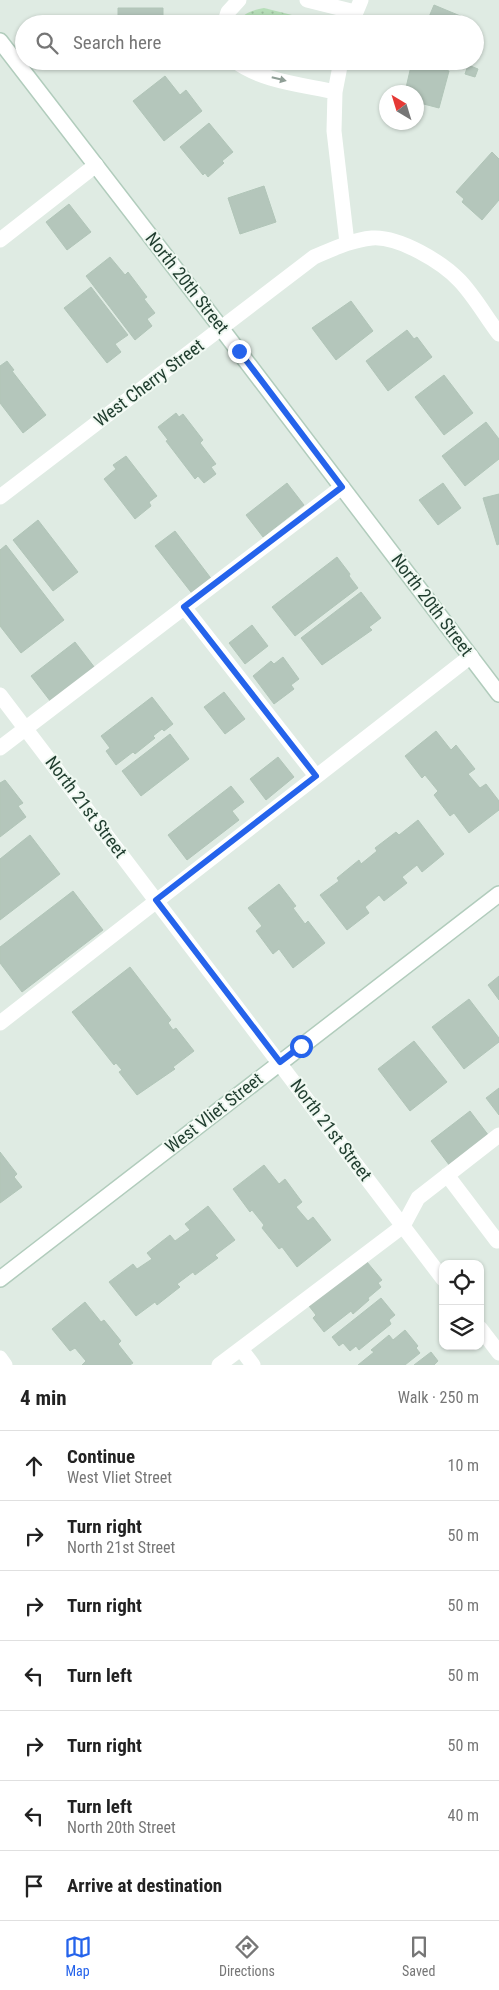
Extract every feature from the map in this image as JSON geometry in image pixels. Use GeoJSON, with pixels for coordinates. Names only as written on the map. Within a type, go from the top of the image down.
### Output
{"type":"FeatureCollection","features":[{"type":"Feature","properties":{"kind":"street"},"geometry":{"type":"LineString","coordinates":[[227,15],[239,0]]}},
{"type":"Feature","properties":{"kind":"street"},"geometry":{"type":"LineString","coordinates":[[307,0],[356,12]]}},
{"type":"Feature","properties":{"kind":"street","name":"North 20th Street"},"geometry":{"type":"LineString","coordinates":[[0,41],[15,60]]}},
{"type":"Feature","properties":{"kind":"street","name":"North 20th Street"},"geometry":{"type":"LineString","coordinates":[[22,70],[499,694]]}},
{"type":"Feature","properties":{"kind":"street"},"geometry":{"type":"LineString","coordinates":[[248,70],[335,92]]}},
{"type":"Feature","properties":{"kind":"street"},"geometry":{"type":"LineString","coordinates":[[339,70],[335,92],[334,131],[347,243]]}},
{"type":"Feature","properties":{"kind":"street"},"geometry":{"type":"LineString","coordinates":[[0,240],[96,165]]}},
{"type":"Feature","properties":{"kind":"street","name":"West Cherry Street"},"geometry":{"type":"LineString","coordinates":[[0,497],[314,257],[347,243],[372,238],[388,238],[414,249],[437,263],[460,281],[499,334]]}},
{"type":"Feature","properties":{"kind":"street"},"geometry":{"type":"LineString","coordinates":[[0,748],[342,487]]}},
{"type":"Feature","properties":{"kind":"street"},"geometry":{"type":"LineString","coordinates":[[184,607],[316,776]]}},
{"type":"Feature","properties":{"kind":"street"},"geometry":{"type":"LineString","coordinates":[[0,1022],[471,656]]}},
{"type":"Feature","properties":{"kind":"street","name":"North 21st Street"},"geometry":{"type":"LineString","coordinates":[[0,695],[439,1274]]}},
{"type":"Feature","properties":{"kind":"street","name":"West Vliet Street"},"geometry":{"type":"LineString","coordinates":[[0,1279],[499,894]]}},
{"type":"Feature","properties":{"kind":"street"},"geometry":{"type":"LineString","coordinates":[[219,1365],[403,1226],[418,1198],[499,1135]]}},
{"type":"Feature","properties":{"kind":"street"},"geometry":{"type":"LineString","coordinates":[[446,1175],[497,1241]]}},
{"type":"Feature","properties":{"kind":"street"},"geometry":{"type":"LineString","coordinates":[[484,1333],[499,1353]]}},
{"type":"Feature","properties":{"kind":"street"},"geometry":{"type":"LineString","coordinates":[[241,1349],[253,1365]]}},
{"type":"Feature","properties":{"kind":"street"},"geometry":{"type":"LineString","coordinates":[[0,1358],[5,1365]]}},
{"type":"Feature","properties":{"kind":"green space"},"geometry":{"type":"Polygon","coordinates":[[[264,8],[292,15],[245,15],[264,8]]]}},
{"type":"Feature","properties":{"kind":"building"},"geometry":{"type":"Polygon","coordinates":[[[434,5],[458,15],[430,15],[434,5]]]}},
{"type":"Feature","properties":{"kind":"building"},"geometry":{"type":"Polygon","coordinates":[[[118,8],[163,8],[163,15],[118,15],[118,8]]]}},
{"type":"Feature","properties":{"kind":"building"},"geometry":{"type":"Polygon","coordinates":[[[410,70],[449,71],[439,108],[424,104],[424,85],[407,85],[410,70]]]}},
{"type":"Feature","properties":{"kind":"building"},"geometry":{"type":"Polygon","coordinates":[[[466,70],[478,70],[475,77],[465,74],[466,70]]]}},
{"type":"Feature","properties":{"kind":"building"},"geometry":{"type":"Polygon","coordinates":[[[165,76],[180,95],[186,90],[202,111],[164,141],[133,101],[165,76]]]}},
{"type":"Feature","properties":{"kind":"building"},"geometry":{"type":"Polygon","coordinates":[[[209,123],[233,152],[208,177],[205,173],[203,175],[180,147],[209,123]]]}},
{"type":"Feature","properties":{"kind":"building"},"geometry":{"type":"Polygon","coordinates":[[[492,152],[499,159],[499,200],[482,220],[462,202],[464,199],[456,192],[492,152]]]}},
{"type":"Feature","properties":{"kind":"building"},"geometry":{"type":"Polygon","coordinates":[[[264,186],[276,222],[240,234],[228,198],[264,186]]]}},
{"type":"Feature","properties":{"kind":"building"},"geometry":{"type":"Polygon","coordinates":[[[69,204],[91,232],[67,250],[46,222],[69,204]]]}},
{"type":"Feature","properties":{"kind":"building"},"geometry":{"type":"Polygon","coordinates":[[[110,257],[125,275],[128,272],[147,297],[144,299],[155,313],[147,319],[152,326],[135,340],[86,276],[110,257]]]}},
{"type":"Feature","properties":{"kind":"building"},"geometry":{"type":"Polygon","coordinates":[[[91,287],[128,335],[115,344],[121,352],[107,363],[64,308],[91,287]]]}},
{"type":"Feature","properties":{"kind":"building"},"geometry":{"type":"Polygon","coordinates":[[[351,301],[373,331],[336,360],[312,328],[351,301]]]}},
{"type":"Feature","properties":{"kind":"building"},"geometry":{"type":"Polygon","coordinates":[[[407,330],[414,339],[417,337],[432,357],[388,391],[366,361],[407,330]]]}},
{"type":"Feature","properties":{"kind":"building"},"geometry":{"type":"Polygon","coordinates":[[[7,361],[14,370],[12,371],[46,415],[23,433],[0,403],[0,366],[7,361]]]}},
{"type":"Feature","properties":{"kind":"building"},"geometry":{"type":"Polygon","coordinates":[[[444,375],[473,413],[444,435],[415,397],[444,375]]]}},
{"type":"Feature","properties":{"kind":"building"},"geometry":{"type":"Polygon","coordinates":[[[176,413],[179,417],[183,414],[203,440],[200,443],[216,464],[211,467],[216,474],[204,483],[198,476],[195,479],[166,441],[168,440],[158,427],[176,413]]]}},
{"type":"Feature","properties":{"kind":"building"},"geometry":{"type":"Polygon","coordinates":[[[486,422],[499,439],[499,459],[465,486],[442,456],[486,422]]]}},
{"type":"Feature","properties":{"kind":"building"},"geometry":{"type":"Polygon","coordinates":[[[126,456],[157,496],[149,502],[151,506],[135,519],[104,479],[116,469],[113,465],[126,456]]]}},
{"type":"Feature","properties":{"kind":"building"},"geometry":{"type":"Polygon","coordinates":[[[287,483],[304,505],[263,537],[246,515],[287,483]]]}},
{"type":"Feature","properties":{"kind":"building"},"geometry":{"type":"Polygon","coordinates":[[[443,483],[461,508],[438,525],[419,500],[443,483]]]}},
{"type":"Feature","properties":{"kind":"building"},"geometry":{"type":"Polygon","coordinates":[[[499,494],[499,544],[497,545],[483,498],[499,494]]]}},
{"type":"Feature","properties":{"kind":"building"},"geometry":{"type":"Polygon","coordinates":[[[38,520],[78,572],[53,591],[13,540],[38,520]]]}},
{"type":"Feature","properties":{"kind":"building"},"geometry":{"type":"Polygon","coordinates":[[[175,531],[213,581],[194,596],[155,546],[175,531]]]}},
{"type":"Feature","properties":{"kind":"building"},"geometry":{"type":"Polygon","coordinates":[[[6,545],[64,620],[21,653],[0,626],[0,550],[6,545]]]}},
{"type":"Feature","properties":{"kind":"building"},"geometry":{"type":"Polygon","coordinates":[[[337,557],[358,588],[295,636],[272,607],[337,557]]]}},
{"type":"Feature","properties":{"kind":"building"},"geometry":{"type":"Polygon","coordinates":[[[361,592],[381,618],[369,627],[372,630],[322,665],[301,638],[361,592]]]}},
{"type":"Feature","properties":{"kind":"building"},"geometry":{"type":"Polygon","coordinates":[[[252,625],[268,646],[245,664],[229,643],[252,625]]]}},
{"type":"Feature","properties":{"kind":"building"},"geometry":{"type":"Polygon","coordinates":[[[75,642],[95,668],[51,702],[31,676],[75,642]]]}},
{"type":"Feature","properties":{"kind":"building"},"geometry":{"type":"Polygon","coordinates":[[[283,657],[299,679],[291,685],[294,689],[274,704],[253,676],[271,661],[274,664],[283,657]]]}},
{"type":"Feature","properties":{"kind":"building"},"geometry":{"type":"Polygon","coordinates":[[[224,692],[245,719],[225,734],[204,707],[224,692]]]}},
{"type":"Feature","properties":{"kind":"building"},"geometry":{"type":"Polygon","coordinates":[[[152,697],[173,724],[164,731],[162,729],[153,736],[155,738],[135,754],[133,752],[116,765],[106,751],[110,748],[101,736],[152,697]]]}},
{"type":"Feature","properties":{"kind":"building"},"geometry":{"type":"Polygon","coordinates":[[[436,731],[451,750],[456,745],[475,769],[468,774],[480,788],[486,784],[499,801],[499,810],[469,833],[454,813],[450,816],[434,795],[438,791],[425,775],[422,778],[405,756],[436,731]]]}},
{"type":"Feature","properties":{"kind":"building"},"geometry":{"type":"Polygon","coordinates":[[[170,734],[189,759],[141,796],[122,771],[170,734]]]}},
{"type":"Feature","properties":{"kind":"building"},"geometry":{"type":"Polygon","coordinates":[[[278,757],[294,777],[266,800],[250,779],[278,757]]]}},
{"type":"Feature","properties":{"kind":"building"},"geometry":{"type":"Polygon","coordinates":[[[5,780],[23,803],[18,806],[26,817],[0,837],[0,783],[5,780]]]}},
{"type":"Feature","properties":{"kind":"building"},"geometry":{"type":"Polygon","coordinates":[[[231,786],[244,802],[232,811],[239,820],[187,860],[168,835],[231,786]]]}},
{"type":"Feature","properties":{"kind":"building"},"geometry":{"type":"Polygon","coordinates":[[[418,820],[444,854],[422,872],[417,865],[402,877],[407,883],[384,901],[379,895],[365,907],[369,913],[347,930],[320,895],[339,881],[337,878],[359,860],[361,864],[377,851],[375,848],[396,832],[399,835],[418,820]]]}},
{"type":"Feature","properties":{"kind":"building"},"geometry":{"type":"Polygon","coordinates":[[[30,835],[60,874],[0,920],[0,859],[30,835]]]}},
{"type":"Feature","properties":{"kind":"building"},"geometry":{"type":"Polygon","coordinates":[[[279,884],[296,906],[293,908],[305,924],[308,921],[325,943],[293,968],[279,949],[273,954],[256,931],[262,926],[248,908],[279,884]]]}},
{"type":"Feature","properties":{"kind":"building"},"geometry":{"type":"Polygon","coordinates":[[[73,891],[103,930],[22,992],[0,963],[0,947],[73,891]]]}},
{"type":"Feature","properties":{"kind":"building"},"geometry":{"type":"Polygon","coordinates":[[[130,967],[171,1020],[168,1023],[173,1030],[176,1028],[194,1051],[173,1067],[175,1069],[137,1095],[119,1072],[122,1070],[116,1063],[114,1065],[72,1012],[130,967]]]}},
{"type":"Feature","properties":{"kind":"building"},"geometry":{"type":"Polygon","coordinates":[[[499,976],[499,1000],[488,985],[499,976]]]}},
{"type":"Feature","properties":{"kind":"building"},"geometry":{"type":"Polygon","coordinates":[[[469,999],[499,1038],[499,1042],[464,1069],[432,1027],[469,999]]]}},
{"type":"Feature","properties":{"kind":"building"},"geometry":{"type":"Polygon","coordinates":[[[414,1041],[447,1082],[410,1111],[378,1069],[414,1041]]]}},
{"type":"Feature","properties":{"kind":"building"},"geometry":{"type":"Polygon","coordinates":[[[499,1088],[499,1115],[486,1098],[499,1088]]]}},
{"type":"Feature","properties":{"kind":"building"},"geometry":{"type":"Polygon","coordinates":[[[470,1111],[489,1136],[450,1166],[431,1141],[470,1111]]]}},
{"type":"Feature","properties":{"kind":"building"},"geometry":{"type":"Polygon","coordinates":[[[0,1152],[17,1174],[14,1177],[22,1187],[0,1203],[0,1152]]]}},
{"type":"Feature","properties":{"kind":"building"},"geometry":{"type":"Polygon","coordinates":[[[264,1165],[279,1184],[285,1179],[302,1202],[296,1207],[308,1221],[313,1217],[331,1240],[297,1267],[282,1247],[279,1249],[262,1228],[264,1225],[252,1210],[250,1212],[233,1189],[264,1165]]]}},
{"type":"Feature","properties":{"kind":"building"},"geometry":{"type":"Polygon","coordinates":[[[208,1206],[235,1240],[215,1255],[218,1258],[195,1275],[193,1272],[177,1284],[180,1287],[157,1305],[155,1302],[136,1316],[109,1282],[133,1264],[137,1269],[152,1259],[147,1253],[170,1235],[175,1241],[190,1230],[185,1224],[208,1206]]]}},
{"type":"Feature","properties":{"kind":"building"},"geometry":{"type":"Polygon","coordinates":[[[367,1262],[382,1280],[378,1283],[381,1287],[353,1314],[351,1311],[324,1332],[313,1318],[316,1315],[309,1306],[367,1262]]]}},
{"type":"Feature","properties":{"kind":"building"},"geometry":{"type":"Polygon","coordinates":[[[381,1298],[395,1315],[389,1320],[391,1324],[359,1350],[356,1346],[350,1351],[343,1343],[339,1346],[332,1337],[381,1298]]]}},
{"type":"Feature","properties":{"kind":"building"},"geometry":{"type":"Polygon","coordinates":[[[85,1302],[101,1322],[104,1320],[121,1341],[118,1344],[133,1363],[130,1365],[82,1365],[86,1361],[75,1348],[70,1351],[52,1329],[85,1302]]]}},
{"type":"Feature","properties":{"kind":"building"},"geometry":{"type":"Polygon","coordinates":[[[405,1330],[418,1346],[416,1348],[420,1353],[405,1365],[358,1365],[374,1352],[371,1350],[389,1335],[393,1340],[405,1330]]]}},
{"type":"Feature","properties":{"kind":"building"},"geometry":{"type":"Polygon","coordinates":[[[431,1352],[438,1361],[434,1365],[414,1365],[431,1352]]]}},
{"type":"Feature","properties":{"kind":"route"},"geometry":{"type":"LineString","coordinates":[[239,351],[342,487],[184,607],[316,776],[156,900],[280,1062],[301,1046]]}}]}
